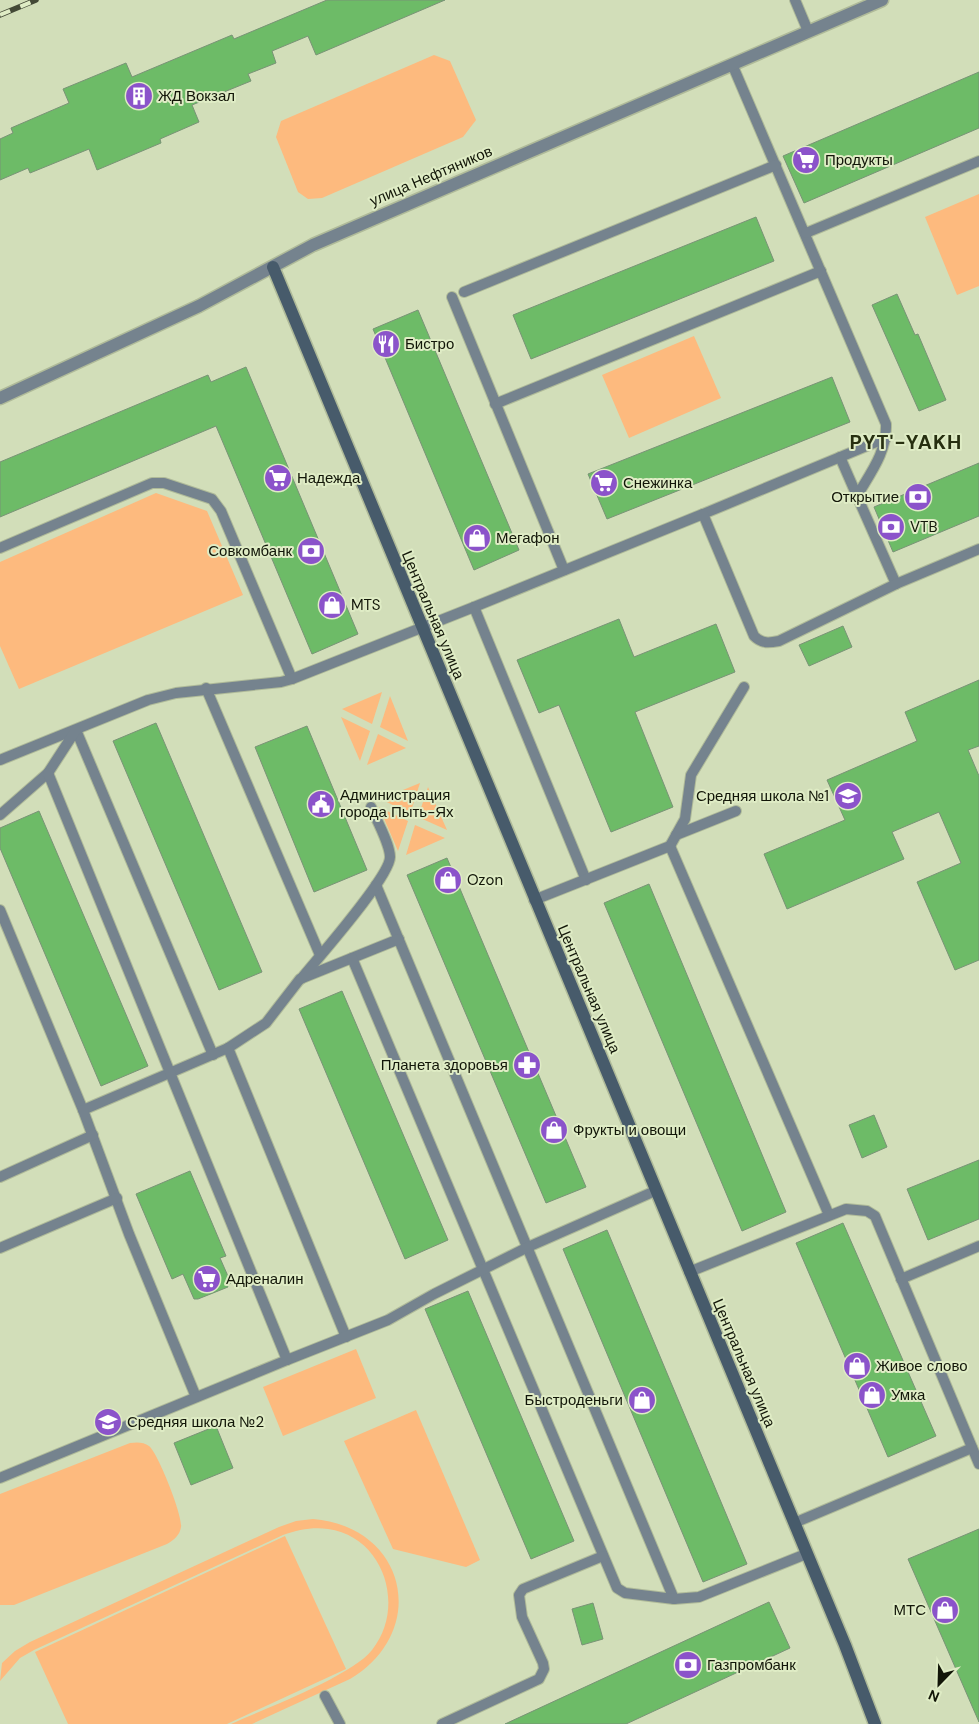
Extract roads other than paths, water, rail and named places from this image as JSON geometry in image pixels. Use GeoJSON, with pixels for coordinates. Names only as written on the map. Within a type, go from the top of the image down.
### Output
{"type":"FeatureCollection","features":[{"type":"Feature","properties":{"kind":"main road","name":"Центральная улица"},"geometry":{"type":"LineString","coordinates":[[273,267],[421,628],[794,1523],[874,1724]]}},
{"type":"Feature","properties":{"kind":"street","name":"улица Нефтяников"},"geometry":{"type":"LineString","coordinates":[[0,398],[200,306],[313,245],[882,0]]}},
{"type":"Feature","properties":{"kind":"lane"},"geometry":{"type":"LineString","coordinates":[[795,0],[808,31]]}},
{"type":"Feature","properties":{"kind":"lane"},"geometry":{"type":"LineString","coordinates":[[732,64],[806,233],[886,424],[883,453],[858,496]]}},
{"type":"Feature","properties":{"kind":"lane"},"geometry":{"type":"LineString","coordinates":[[806,233],[979,161]]}},
{"type":"Feature","properties":{"kind":"lane"},"geometry":{"type":"LineString","coordinates":[[464,292],[776,165]]}},
{"type":"Feature","properties":{"kind":"lane"},"geometry":{"type":"LineString","coordinates":[[494,404],[821,271]]}},
{"type":"Feature","properties":{"kind":"lane"},"geometry":{"type":"LineString","coordinates":[[452,297],[494,404],[564,570]]}},
{"type":"Feature","properties":{"kind":"lane"},"geometry":{"type":"LineString","coordinates":[[0,760],[148,700],[176,692],[281,682],[292,679],[704,514],[886,438]]}},
{"type":"Feature","properties":{"kind":"lane"},"geometry":{"type":"LineString","coordinates":[[840,458],[896,584]]}},
{"type":"Feature","properties":{"kind":"lane"},"geometry":{"type":"LineString","coordinates":[[0,548],[152,483],[164,483],[212,499],[221,511],[292,679]]}},
{"type":"Feature","properties":{"kind":"lane"},"geometry":{"type":"LineString","coordinates":[[704,514],[754,636],[760,642],[779,641],[896,584],[979,549]]}},
{"type":"Feature","properties":{"kind":"lane"},"geometry":{"type":"LineString","coordinates":[[474,607],[586,880]]}},
{"type":"Feature","properties":{"kind":"lane"},"geometry":{"type":"LineString","coordinates":[[534,900],[670,846],[686,812],[691,775],[744,687]]}},
{"type":"Feature","properties":{"kind":"lane"},"geometry":{"type":"LineString","coordinates":[[206,688],[320,955]]}},
{"type":"Feature","properties":{"kind":"lane"},"geometry":{"type":"LineString","coordinates":[[0,816],[48,773],[76,730]]}},
{"type":"Feature","properties":{"kind":"lane"},"geometry":{"type":"LineString","coordinates":[[76,730],[213,1054]]}},
{"type":"Feature","properties":{"kind":"lane"},"geometry":{"type":"LineString","coordinates":[[48,773],[287,1360]]}},
{"type":"Feature","properties":{"kind":"lane"},"geometry":{"type":"LineString","coordinates":[[83,1110],[228,1048],[266,1023],[376,885],[389,864],[390,857],[370,806]]}},
{"type":"Feature","properties":{"kind":"lane"},"geometry":{"type":"LineString","coordinates":[[676,835],[736,811]]}},
{"type":"Feature","properties":{"kind":"lane"},"geometry":{"type":"LineString","coordinates":[[670,846],[829,1215]]}},
{"type":"Feature","properties":{"kind":"lane"},"geometry":{"type":"LineString","coordinates":[[376,885],[674,1598]]}},
{"type":"Feature","properties":{"kind":"lane"},"geometry":{"type":"LineString","coordinates":[[0,910],[94,1135],[196,1398]]}},
{"type":"Feature","properties":{"kind":"lane"},"geometry":{"type":"LineString","coordinates":[[300,980],[399,939]]}},
{"type":"Feature","properties":{"kind":"lane"},"geometry":{"type":"LineString","coordinates":[[352,958],[482,1271],[617,1588],[624,1592],[674,1598],[699,1597],[806,1554]]}},
{"type":"Feature","properties":{"kind":"lane"},"geometry":{"type":"LineString","coordinates":[[228,1048],[346,1337]]}},
{"type":"Feature","properties":{"kind":"lane"},"geometry":{"type":"LineString","coordinates":[[0,1177],[94,1135]]}},
{"type":"Feature","properties":{"kind":"lane"},"geometry":{"type":"LineString","coordinates":[[0,1478],[388,1320],[528,1247],[655,1191]]}},
{"type":"Feature","properties":{"kind":"lane"},"geometry":{"type":"LineString","coordinates":[[0,1248],[117,1198]]}},
{"type":"Feature","properties":{"kind":"lane"},"geometry":{"type":"LineString","coordinates":[[689,1272],[846,1209],[856,1209],[875,1216],[976,1455],[794,1523]]}},
{"type":"Feature","properties":{"kind":"lane"},"geometry":{"type":"LineString","coordinates":[[901,1279],[979,1246]]}},
{"type":"Feature","properties":{"kind":"lane"},"geometry":{"type":"LineString","coordinates":[[442,1724],[539,1679],[544,1669],[543,1663],[522,1616],[519,1595],[523,1589],[603,1556]]}},
{"type":"Feature","properties":{"kind":"lane"},"geometry":{"type":"LineString","coordinates":[[325,1696],[340,1724]]}},
{"type":"Feature","properties":{"kind":"railway"},"geometry":{"type":"LineString","coordinates":[[0,15],[36,0]]}},
{"type":"Feature","properties":{"kind":"place","name":"ЖД Вокзал"},"geometry":{"type":"Point","coordinates":[139,96]}},
{"type":"Feature","properties":{"kind":"place","name":"Продукты"},"geometry":{"type":"Point","coordinates":[806,160]}},
{"type":"Feature","properties":{"kind":"place","name":"Бистро"},"geometry":{"type":"Point","coordinates":[386,344]}},
{"type":"Feature","properties":{"kind":"place","name":"Надежда"},"geometry":{"type":"Point","coordinates":[278,478]}},
{"type":"Feature","properties":{"kind":"place","name":"Снежинка"},"geometry":{"type":"Point","coordinates":[604,483]}},
{"type":"Feature","properties":{"kind":"place","name":"Открытие"},"geometry":{"type":"Point","coordinates":[918,497]}},
{"type":"Feature","properties":{"kind":"place","name":"VTB"},"geometry":{"type":"Point","coordinates":[891,527]}},
{"type":"Feature","properties":{"kind":"place","name":"Мегафон"},"geometry":{"type":"Point","coordinates":[477,538]}},
{"type":"Feature","properties":{"kind":"place","name":"Совкомбанк"},"geometry":{"type":"Point","coordinates":[311,551]}},
{"type":"Feature","properties":{"kind":"place","name":"MTS"},"geometry":{"type":"Point","coordinates":[332,605]}},
{"type":"Feature","properties":{"kind":"place","name":"Средняя школа №1"},"geometry":{"type":"Point","coordinates":[848,796]}},
{"type":"Feature","properties":{"kind":"place","name":"Администрация города Пыть-Ях"},"geometry":{"type":"Point","coordinates":[321,804]}},
{"type":"Feature","properties":{"kind":"place","name":"Ozon"},"geometry":{"type":"Point","coordinates":[448,880]}},
{"type":"Feature","properties":{"kind":"place","name":"Планета здоровья"},"geometry":{"type":"Point","coordinates":[527,1065]}},
{"type":"Feature","properties":{"kind":"place","name":"Фрукты и овощи"},"geometry":{"type":"Point","coordinates":[554,1130]}},
{"type":"Feature","properties":{"kind":"place","name":"Адреналин"},"geometry":{"type":"Point","coordinates":[207,1279]}},
{"type":"Feature","properties":{"kind":"place","name":"Живое слово"},"geometry":{"type":"Point","coordinates":[857,1366]}},
{"type":"Feature","properties":{"kind":"place","name":"Умка"},"geometry":{"type":"Point","coordinates":[872,1395]}},
{"type":"Feature","properties":{"kind":"place","name":"Быстроденьги"},"geometry":{"type":"Point","coordinates":[642,1400]}},
{"type":"Feature","properties":{"kind":"place","name":"Средняя школа №2"},"geometry":{"type":"Point","coordinates":[108,1422]}},
{"type":"Feature","properties":{"kind":"place","name":"МТС"},"geometry":{"type":"Point","coordinates":[945,1610]}},
{"type":"Feature","properties":{"kind":"place","name":"Газпромбанк"},"geometry":{"type":"Point","coordinates":[688,1665]}},
{"type":"Feature","properties":{"kind":"district","name":"PYT'-YAKH"},"geometry":{"type":"Point","coordinates":[906,442]}}]}
